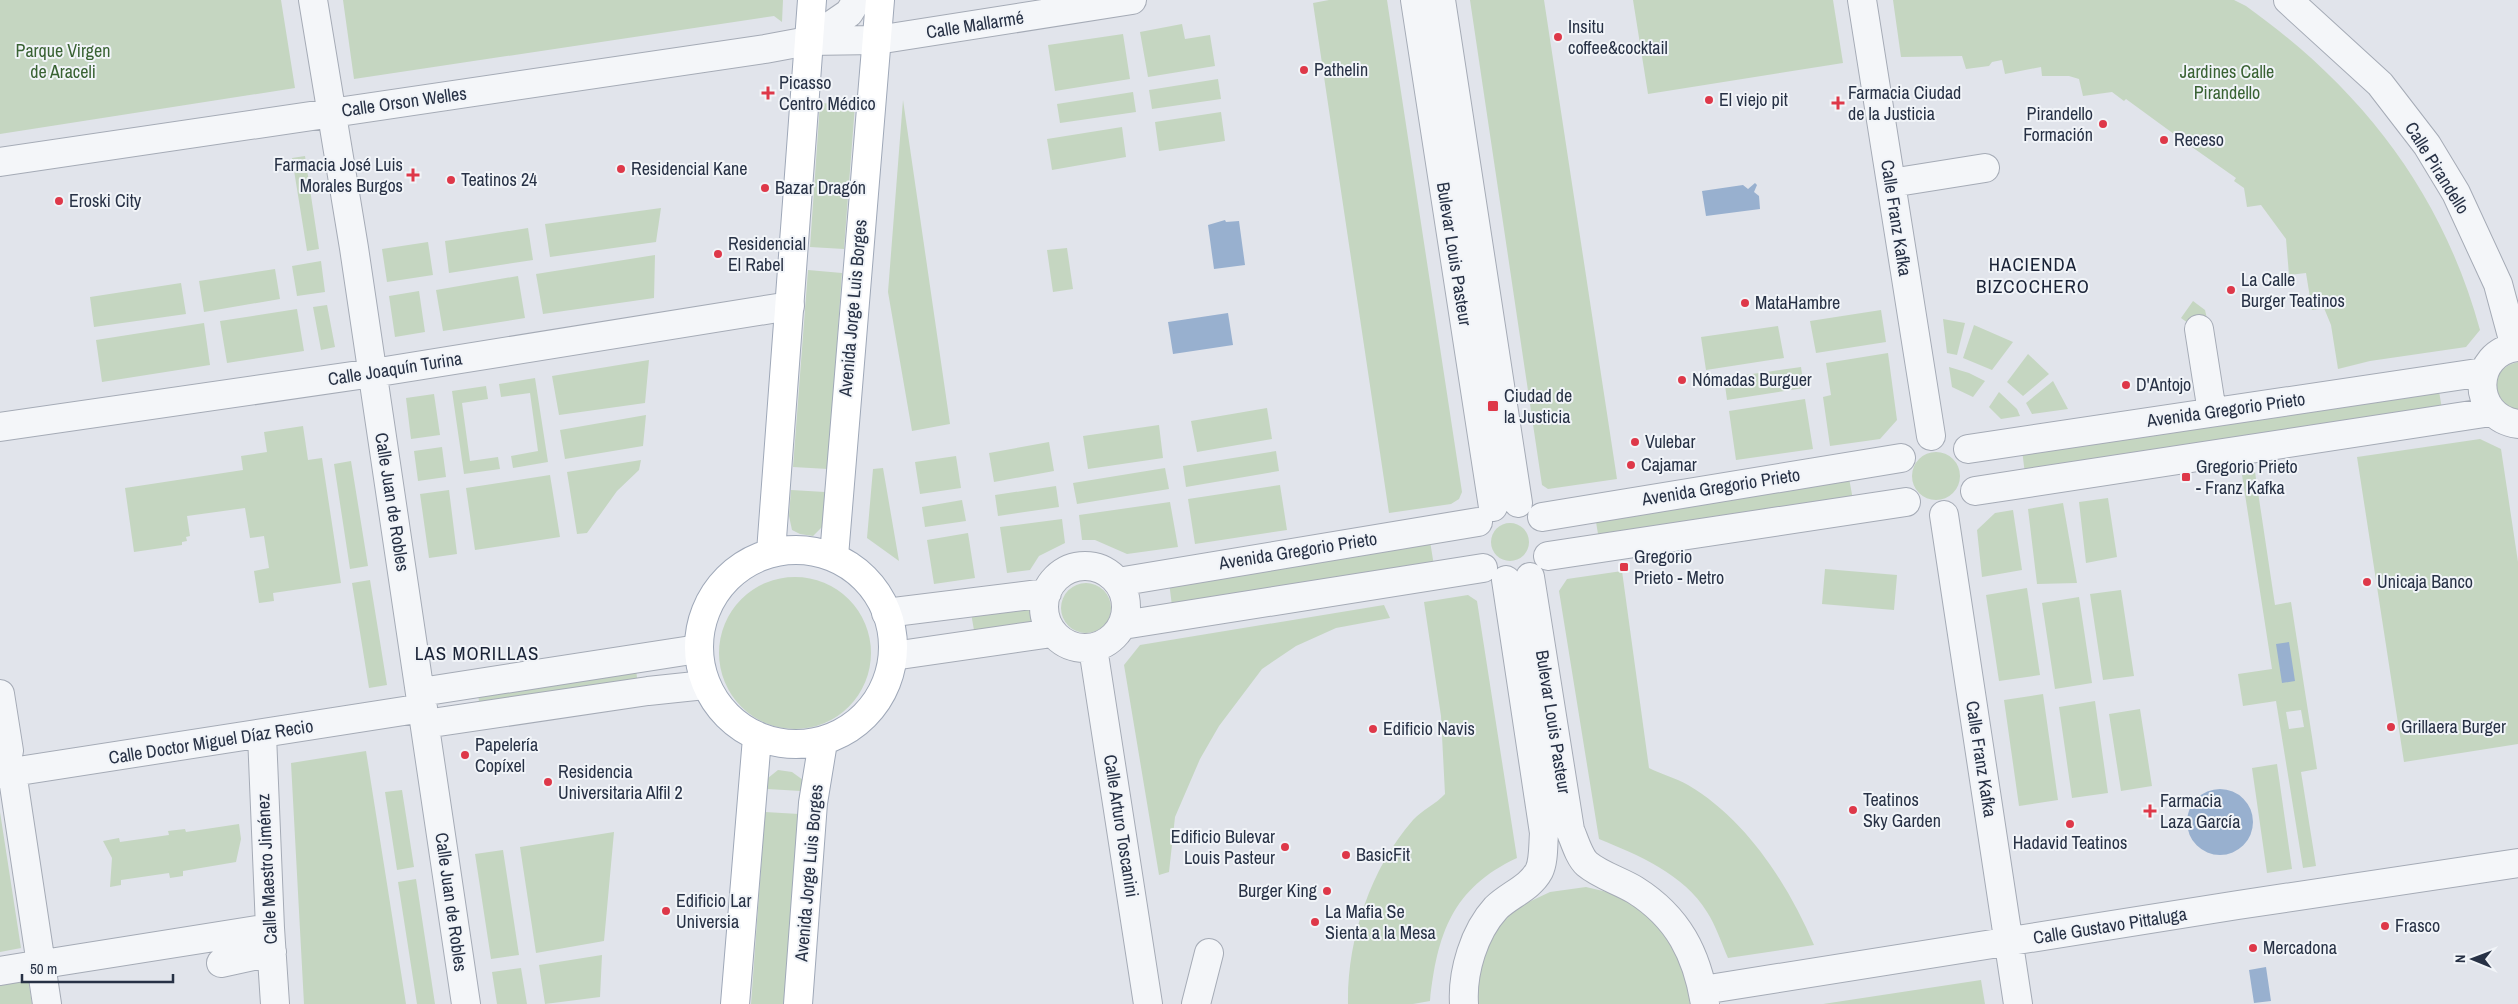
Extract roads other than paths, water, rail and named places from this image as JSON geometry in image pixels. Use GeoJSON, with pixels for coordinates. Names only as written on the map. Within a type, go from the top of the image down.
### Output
{"type":"FeatureCollection","features":[{"type":"Feature","properties":{"kind":"main road"},"geometry":{"type":"LineString","coordinates":[[771,552],[812,0]]}},
{"type":"Feature","properties":{"kind":"main road","name":"Avenida Jorge Luis Borges"},"geometry":{"type":"LineString","coordinates":[[834,556],[880,0]]}},
{"type":"Feature","properties":{"kind":"main road"},"geometry":{"type":"LineString","coordinates":[[796,549],[834,556],[862,575],[876,592],[886,613],[892,633],[893,656],[886,684],[871,710],[849,729],[823,742],[790,745],[757,738],[735,725],[717,707],[705,685],[700,667],[698,648],[703,616],[718,588],[742,566],[771,552],[796,549]]}},
{"type":"Feature","properties":{"kind":"main road"},"geometry":{"type":"LineString","coordinates":[[735,1004],[757,738]]}},
{"type":"Feature","properties":{"kind":"main road","name":"Avenida Jorge Luis Borges"},"geometry":{"type":"LineString","coordinates":[[798,1004],[813,803],[823,742]]}},
{"type":"Feature","properties":{"kind":"street","name":"Calle Juan de Robles"},"geometry":{"type":"LineString","coordinates":[[313,0],[373,373],[466,1004]]}},
{"type":"Feature","properties":{"kind":"street","name":"Calle Orson Welles"},"geometry":{"type":"LineString","coordinates":[[808,41],[849,13],[857,0]]}},
{"type":"Feature","properties":{"kind":"street","name":"Calle Mallarmé"},"geometry":{"type":"LineString","coordinates":[[877,40],[1132,0]]}},
{"type":"Feature","properties":{"kind":"street","name":"Bulevar Louis Pasteur"},"geometry":{"type":"LineString","coordinates":[[1415,0],[1497,511]]}},
{"type":"Feature","properties":{"kind":"street","name":"Bulevar Louis Pasteur"},"geometry":{"type":"LineString","coordinates":[[1441,0],[1497,511]]}},
{"type":"Feature","properties":{"kind":"street","name":"Calle Franz Kafka"},"geometry":{"type":"LineString","coordinates":[[1862,0],[1931,436]]}},
{"type":"Feature","properties":{"kind":"street","name":"Calle Pirandello"},"geometry":{"type":"LineString","coordinates":[[2288,0],[2380,84],[2427,146],[2456,192],[2498,284],[2517,347]]}},
{"type":"Feature","properties":{"kind":"street","name":"Calle Orson Welles"},"geometry":{"type":"LineString","coordinates":[[0,162],[808,41],[877,40]]}},
{"type":"Feature","properties":{"kind":"street"},"geometry":{"type":"LineString","coordinates":[[1891,183],[1984,168]]}},
{"type":"Feature","properties":{"kind":"street","name":"Calle Joaquín Turina"},"geometry":{"type":"LineString","coordinates":[[0,427],[373,373],[790,306]]}},
{"type":"Feature","properties":{"kind":"street"},"geometry":{"type":"LineString","coordinates":[[2199,329],[2212,412]]}},
{"type":"Feature","properties":{"kind":"street"},"geometry":{"type":"LineString","coordinates":[[2517,347],[2497,356],[2484,372],[2483,392],[2491,412],[2509,423],[2518,424]]}},
{"type":"Feature","properties":{"kind":"street","name":"Avenida Gregorio Prieto"},"geometry":{"type":"LineString","coordinates":[[1968,449],[2484,372]]}},
{"type":"Feature","properties":{"kind":"street"},"geometry":{"type":"LineString","coordinates":[[1975,491],[2491,412]]}},
{"type":"Feature","properties":{"kind":"street"},"geometry":{"type":"LineString","coordinates":[[1931,436],[1945,436],[1968,449],[1976,469],[1975,491],[1960,508],[1944,515],[1921,511],[1906,502],[1900,487],[1898,473],[1901,458],[1914,444],[1931,436]]}},
{"type":"Feature","properties":{"kind":"street","name":"Avenida Gregorio Prieto"},"geometry":{"type":"LineString","coordinates":[[1542,517],[1901,458]]}},
{"type":"Feature","properties":{"kind":"street"},"geometry":{"type":"LineString","coordinates":[[1548,556],[1906,502]]}},
{"type":"Feature","properties":{"kind":"street"},"geometry":{"type":"LineString","coordinates":[[1531,508],[1542,517],[1550,536],[1548,556],[1543,565],[1518,579],[1493,576],[1483,568],[1476,557],[1473,545],[1474,533],[1497,511],[1531,508]]}},
{"type":"Feature","properties":{"kind":"street","name":"Avenida Gregorio Prieto"},"geometry":{"type":"LineString","coordinates":[[1118,582],[1497,511]]}},
{"type":"Feature","properties":{"kind":"street","name":"Calle Franz Kafka"},"geometry":{"type":"LineString","coordinates":[[1944,515],[2018,1004]]}},
{"type":"Feature","properties":{"kind":"street"},"geometry":{"type":"LineString","coordinates":[[1082,566],[1099,568],[1118,582],[1126,601],[1122,624],[1108,641],[1093,648],[1072,646],[1052,633],[1044,611],[1047,593],[1049,587],[1064,571],[1082,566]]}},
{"type":"Feature","properties":{"kind":"street"},"geometry":{"type":"LineString","coordinates":[[1122,624],[1483,568]]}},
{"type":"Feature","properties":{"kind":"street","name":"Bulevar Louis Pasteur"},"geometry":{"type":"LineString","coordinates":[[1518,579],[1570,830],[1586,864]]}},
{"type":"Feature","properties":{"kind":"street","name":"Bulevar Louis Pasteur"},"geometry":{"type":"LineString","coordinates":[[1518,579],[1544,833],[1540,870]]}},
{"type":"Feature","properties":{"kind":"street"},"geometry":{"type":"LineString","coordinates":[[886,613],[1047,593]]}},
{"type":"Feature","properties":{"kind":"street"},"geometry":{"type":"LineString","coordinates":[[893,656],[1052,633]]}},
{"type":"Feature","properties":{"kind":"street","name":"Calle Doctor Miguel Díaz Recio"},"geometry":{"type":"LineString","coordinates":[[7,766],[262,735],[423,708],[698,648]]}},
{"type":"Feature","properties":{"kind":"street","name":"Calle Arturo Toscanini"},"geometry":{"type":"LineString","coordinates":[[1093,648],[1148,1004]]}},
{"type":"Feature","properties":{"kind":"street","name":"Calle Doctor Miguel Díaz Recio"},"geometry":{"type":"LineString","coordinates":[[423,708],[705,685]]}},
{"type":"Feature","properties":{"kind":"street"},"geometry":{"type":"LineString","coordinates":[[0,694],[7,766],[47,1004]]}},
{"type":"Feature","properties":{"kind":"street","name":"Calle Maestro Jiménez"},"geometry":{"type":"LineString","coordinates":[[262,735],[275,1004]]}},
{"type":"Feature","properties":{"kind":"street","name":"Calle Gustavo Pittaluga"},"geometry":{"type":"LineString","coordinates":[[1704,997],[2238,905],[2518,863]]}},
{"type":"Feature","properties":{"kind":"street"},"geometry":{"type":"LineString","coordinates":[[1464,1004],[1463,991],[1469,960],[1482,930],[1496,908],[1524,888],[1540,870],[1586,864],[1634,890],[1658,906],[1678,931],[1694,956],[1704,997]]}},
{"type":"Feature","properties":{"kind":"street"},"geometry":{"type":"LineString","coordinates":[[221,963],[271,940]]}},
{"type":"Feature","properties":{"kind":"street"},"geometry":{"type":"LineString","coordinates":[[0,971],[43,964],[271,940]]}},
{"type":"Feature","properties":{"kind":"street"},"geometry":{"type":"LineString","coordinates":[[1196,1004],[1209,953]]}},
{"type":"Feature","properties":{"kind":"water"},"geometry":{"type":"Polygon","coordinates":[[[1755,183],[1757,185],[1754,192],[1759,196],[1760,209],[1706,216],[1702,191],[1743,185],[1748,189],[1755,183]]]}},
{"type":"Feature","properties":{"kind":"water"},"geometry":{"type":"Polygon","coordinates":[[[1225,220],[1226,222],[1239,221],[1245,265],[1214,269],[1208,225],[1225,220]]]}},
{"type":"Feature","properties":{"kind":"water"},"geometry":{"type":"Polygon","coordinates":[[[1228,313],[1233,345],[1173,354],[1168,322],[1228,313]]]}},
{"type":"Feature","properties":{"kind":"water"},"geometry":{"type":"Polygon","coordinates":[[[2289,642],[2295,681],[2282,683],[2276,644],[2289,642]]]}},
{"type":"Feature","properties":{"kind":"water"},"geometry":{"type":"Polygon","coordinates":[[[2220,789],[2232,792],[2243,799],[2250,810],[2253,822],[2250,834],[2243,845],[2232,852],[2220,855],[2208,852],[2197,845],[2190,834],[2187,822],[2190,810],[2197,799],[2208,792],[2220,789]]]}},
{"type":"Feature","properties":{"kind":"water"},"geometry":{"type":"Polygon","coordinates":[[[2266,967],[2271,1001],[2254,1003],[2249,970],[2266,967]]]}},
{"type":"Feature","properties":{"kind":"place","name":"Insitu coffee&cocktail"},"geometry":{"type":"Point","coordinates":[1558,37]}},
{"type":"Feature","properties":{"kind":"place","name":"Pathelin"},"geometry":{"type":"Point","coordinates":[1304,70]}},
{"type":"Feature","properties":{"kind":"place","name":"Picasso Centro Médico"},"geometry":{"type":"Point","coordinates":[768,93]}},
{"type":"Feature","properties":{"kind":"place","name":"El viejo pit"},"geometry":{"type":"Point","coordinates":[1709,100]}},
{"type":"Feature","properties":{"kind":"place","name":"Farmacia Ciudad de la Justicia"},"geometry":{"type":"Point","coordinates":[1838,103]}},
{"type":"Feature","properties":{"kind":"place","name":"Pirandello Formación"},"geometry":{"type":"Point","coordinates":[2103,124]}},
{"type":"Feature","properties":{"kind":"place","name":"Receso"},"geometry":{"type":"Point","coordinates":[2164,140]}},
{"type":"Feature","properties":{"kind":"place","name":"Residencial Kane"},"geometry":{"type":"Point","coordinates":[621,169]}},
{"type":"Feature","properties":{"kind":"place","name":"Farmacia José Luis Morales Burgos"},"geometry":{"type":"Point","coordinates":[413,175]}},
{"type":"Feature","properties":{"kind":"place","name":"Teatinos 24"},"geometry":{"type":"Point","coordinates":[451,180]}},
{"type":"Feature","properties":{"kind":"place","name":"Bazar Dragón"},"geometry":{"type":"Point","coordinates":[765,188]}},
{"type":"Feature","properties":{"kind":"place","name":"Eroski City"},"geometry":{"type":"Point","coordinates":[59,201]}},
{"type":"Feature","properties":{"kind":"place","name":"Residencial El Rabel"},"geometry":{"type":"Point","coordinates":[718,254]}},
{"type":"Feature","properties":{"kind":"place","name":"La Calle Burger Teatinos"},"geometry":{"type":"Point","coordinates":[2231,290]}},
{"type":"Feature","properties":{"kind":"place","name":"MataHambre"},"geometry":{"type":"Point","coordinates":[1745,303]}},
{"type":"Feature","properties":{"kind":"place","name":"Nómadas Burguer"},"geometry":{"type":"Point","coordinates":[1682,380]}},
{"type":"Feature","properties":{"kind":"place","name":"D'Antojo"},"geometry":{"type":"Point","coordinates":[2126,385]}},
{"type":"Feature","properties":{"kind":"place","name":"Ciudad de la Justicia"},"geometry":{"type":"Point","coordinates":[1493,406]}},
{"type":"Feature","properties":{"kind":"place","name":"Vulebar"},"geometry":{"type":"Point","coordinates":[1635,442]}},
{"type":"Feature","properties":{"kind":"place","name":"Cajamar"},"geometry":{"type":"Point","coordinates":[1631,465]}},
{"type":"Feature","properties":{"kind":"place","name":"Gregorio Prieto - Franz Kafka"},"geometry":{"type":"Point","coordinates":[2186,477]}},
{"type":"Feature","properties":{"kind":"place","name":"Gregorio Prieto - Metro"},"geometry":{"type":"Point","coordinates":[1624,567]}},
{"type":"Feature","properties":{"kind":"place","name":"Unicaja Banco"},"geometry":{"type":"Point","coordinates":[2367,582]}},
{"type":"Feature","properties":{"kind":"place","name":"Grillaera Burger"},"geometry":{"type":"Point","coordinates":[2391,727]}},
{"type":"Feature","properties":{"kind":"place","name":"Edificio Navis"},"geometry":{"type":"Point","coordinates":[1373,729]}},
{"type":"Feature","properties":{"kind":"place","name":"Papelería Copíxel"},"geometry":{"type":"Point","coordinates":[465,755]}},
{"type":"Feature","properties":{"kind":"place","name":"Residencia Universitaria Alfil 2"},"geometry":{"type":"Point","coordinates":[548,782]}},
{"type":"Feature","properties":{"kind":"place","name":"Teatinos Sky Garden"},"geometry":{"type":"Point","coordinates":[1853,810]}},
{"type":"Feature","properties":{"kind":"place","name":"Farmacia Laza García"},"geometry":{"type":"Point","coordinates":[2150,811]}},
{"type":"Feature","properties":{"kind":"place","name":"Hadavid Teatinos"},"geometry":{"type":"Point","coordinates":[2070,824]}},
{"type":"Feature","properties":{"kind":"place","name":"Edificio Bulevar Louis Pasteur"},"geometry":{"type":"Point","coordinates":[1285,847]}},
{"type":"Feature","properties":{"kind":"place","name":"BasicFit"},"geometry":{"type":"Point","coordinates":[1346,855]}},
{"type":"Feature","properties":{"kind":"place","name":"Burger King"},"geometry":{"type":"Point","coordinates":[1327,891]}},
{"type":"Feature","properties":{"kind":"place","name":"Edificio Lar Universia"},"geometry":{"type":"Point","coordinates":[666,911]}},
{"type":"Feature","properties":{"kind":"place","name":"La Mafia Se Sienta a la Mesa"},"geometry":{"type":"Point","coordinates":[1315,922]}},
{"type":"Feature","properties":{"kind":"place","name":"Frasco"},"geometry":{"type":"Point","coordinates":[2385,926]}},
{"type":"Feature","properties":{"kind":"place","name":"Mercadona"},"geometry":{"type":"Point","coordinates":[2253,948]}},
{"type":"Feature","properties":{"kind":"district","name":"HACIENDA BIZCOCHERO"},"geometry":{"type":"Point","coordinates":[2033,275]}},
{"type":"Feature","properties":{"kind":"district","name":"LAS MORILLAS"},"geometry":{"type":"Point","coordinates":[477,653]}},
{"type":"Feature","properties":{"kind":"park label","name":"Parque Virgen de Araceli"},"geometry":{"type":"Point","coordinates":[63,61]}},
{"type":"Feature","properties":{"kind":"park label","name":"Jardines Calle Pirandello"},"geometry":{"type":"Point","coordinates":[2227,82]}}]}
